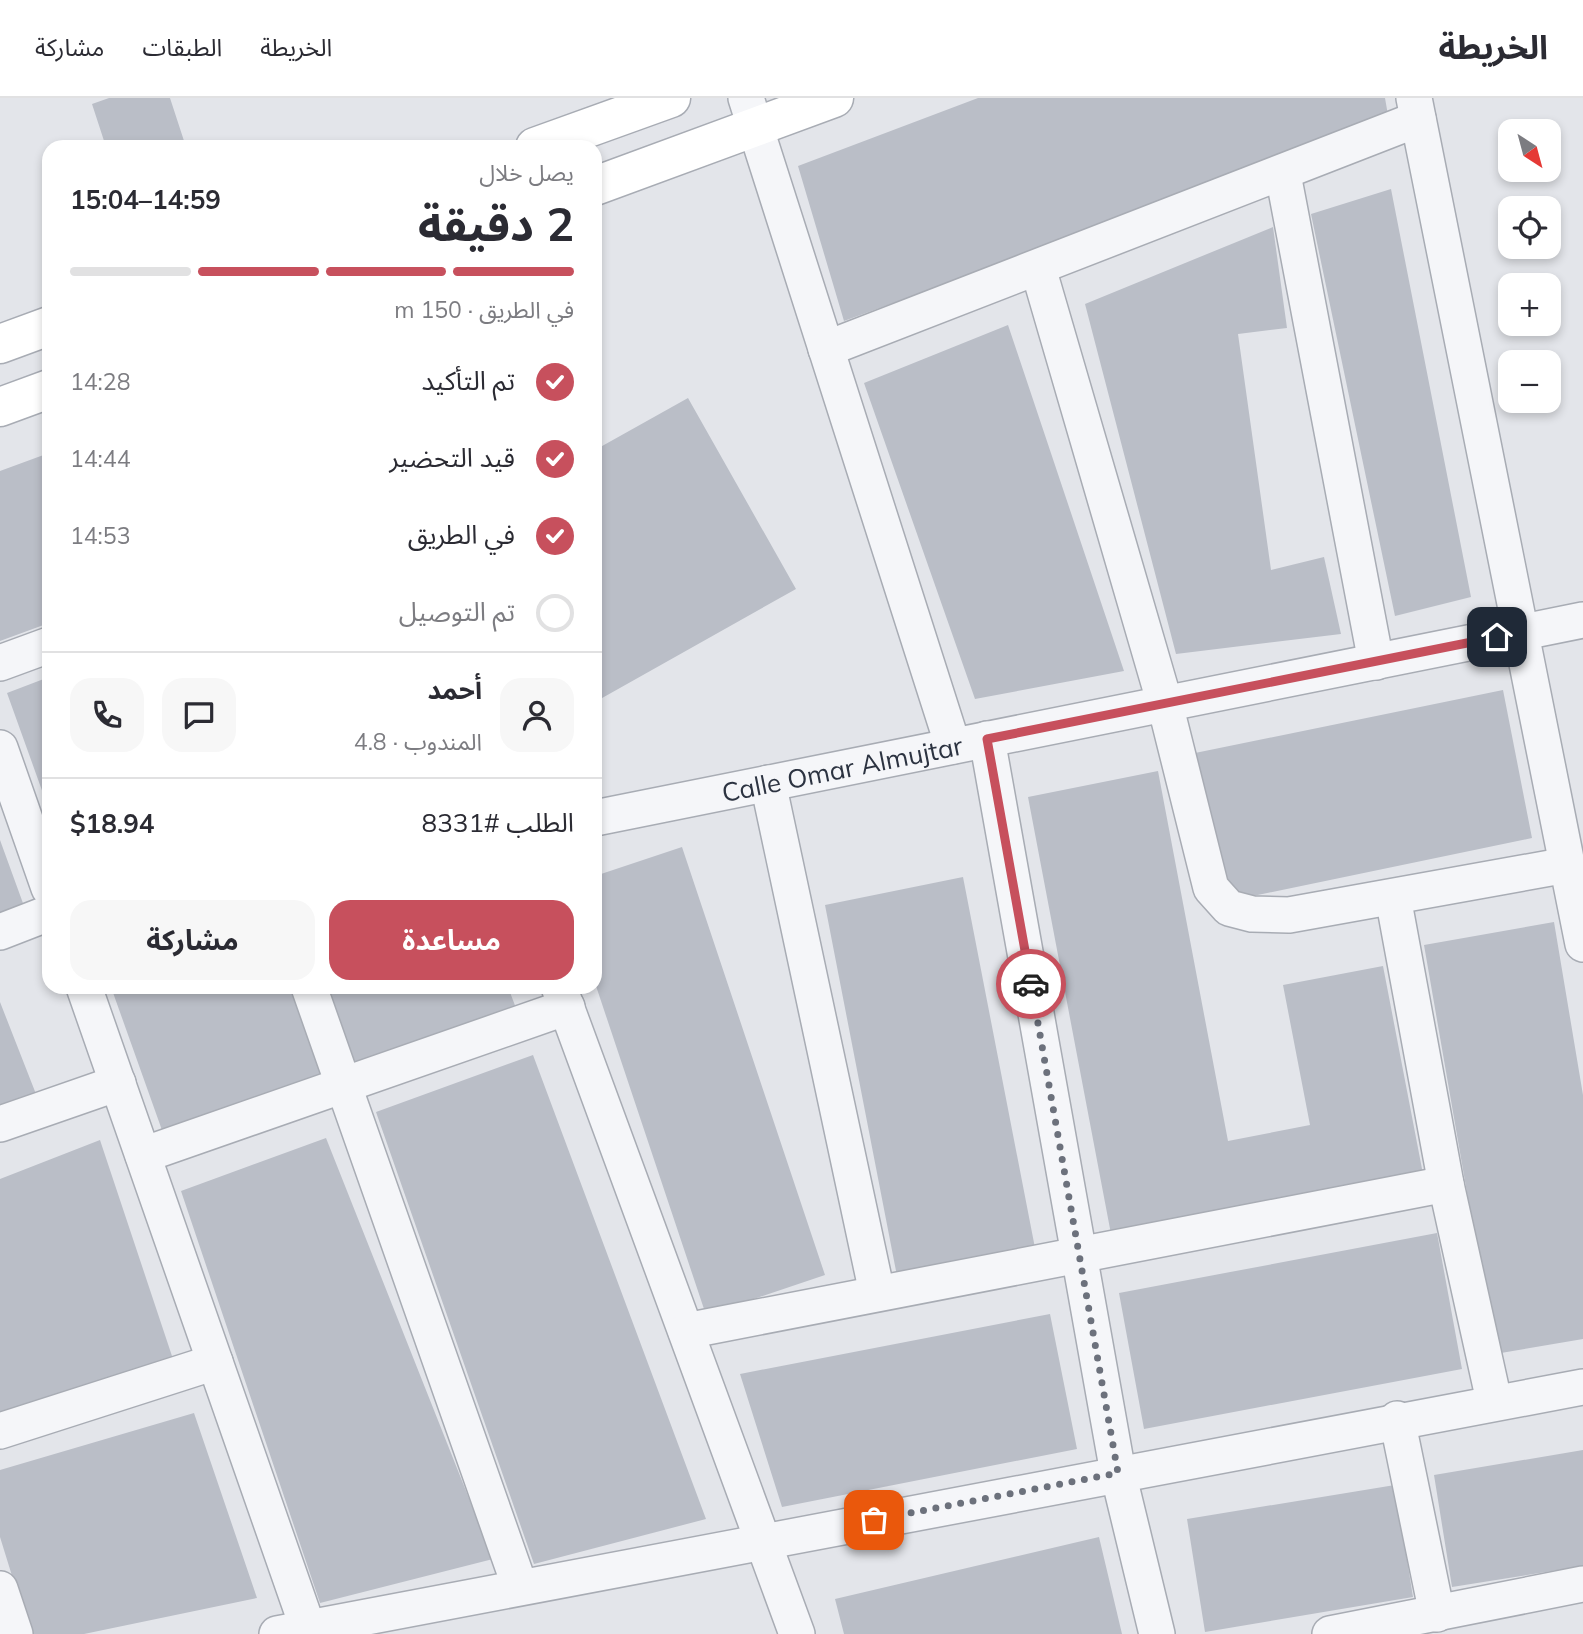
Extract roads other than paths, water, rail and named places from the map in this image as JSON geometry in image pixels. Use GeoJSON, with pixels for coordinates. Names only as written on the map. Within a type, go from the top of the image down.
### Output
{"type":"FeatureCollection","features":[{"type":"Feature","properties":{"kind":"street"},"geometry":{"type":"LineString","coordinates":[[554,140],[671,98]]}},
{"type":"Feature","properties":{"kind":"street"},"geometry":{"type":"LineString","coordinates":[[602,183],[751,113],[834,98]]}},
{"type":"Feature","properties":{"kind":"street"},"geometry":{"type":"LineString","coordinates":[[826,349],[1283,174],[1416,108],[1583,944]]}},
{"type":"Feature","properties":{"kind":"street"},"geometry":{"type":"LineString","coordinates":[[751,113],[953,746]]}},
{"type":"Feature","properties":{"kind":"street"},"geometry":{"type":"LineString","coordinates":[[1283,174],[1376,662]]}},
{"type":"Feature","properties":{"kind":"street"},"geometry":{"type":"LineString","coordinates":[[1038,268],[1165,704],[1195,833],[1211,888],[1220,900],[1229,908],[1270,917],[1567,865]]}},
{"type":"Feature","properties":{"kind":"street"},"geometry":{"type":"LineString","coordinates":[[0,344],[42,329]]}},
{"type":"Feature","properties":{"kind":"street"},"geometry":{"type":"LineString","coordinates":[[0,407],[42,391]]}},
{"type":"Feature","properties":{"kind":"street","name":"Calle Omar Almujtar"},"geometry":{"type":"LineString","coordinates":[[602,817],[1583,620]]}},
{"type":"Feature","properties":{"kind":"street"},"geometry":{"type":"LineString","coordinates":[[0,663],[42,648]]}},
{"type":"Feature","properties":{"kind":"street"},"geometry":{"type":"LineString","coordinates":[[987,739],[1118,1473],[1157,1634]]}},
{"type":"Feature","properties":{"kind":"street"},"geometry":{"type":"LineString","coordinates":[[0,748],[42,868]]}},
{"type":"Feature","properties":{"kind":"street"},"geometry":{"type":"LineString","coordinates":[[768,783],[877,1293]]}},
{"type":"Feature","properties":{"kind":"street"},"geometry":{"type":"LineString","coordinates":[[1393,897],[1446,1184],[1494,1401]]}},
{"type":"Feature","properties":{"kind":"street"},"geometry":{"type":"LineString","coordinates":[[0,932],[42,916]]}},
{"type":"Feature","properties":{"kind":"street"},"geometry":{"type":"LineString","coordinates":[[86,994],[215,1362],[298,1632],[1397,1419],[1583,1387]]}},
{"type":"Feature","properties":{"kind":"street"},"geometry":{"type":"LineString","coordinates":[[311,994],[520,1587]]}},
{"type":"Feature","properties":{"kind":"street"},"geometry":{"type":"LineString","coordinates":[[143,1155],[343,1085],[563,997],[797,1634]]}},
{"type":"Feature","properties":{"kind":"street"},"geometry":{"type":"LineString","coordinates":[[0,1124],[118,1083]]}},
{"type":"Feature","properties":{"kind":"street"},"geometry":{"type":"LineString","coordinates":[[686,1331],[1446,1184]]}},
{"type":"Feature","properties":{"kind":"street"},"geometry":{"type":"LineString","coordinates":[[0,1431],[215,1362]]}},
{"type":"Feature","properties":{"kind":"street"},"geometry":{"type":"LineString","coordinates":[[1397,1419],[1437,1614]]}},
{"type":"Feature","properties":{"kind":"street"},"geometry":{"type":"LineString","coordinates":[[1330,1634],[1583,1584]]}},
{"type":"Feature","properties":{"kind":"street"},"geometry":{"type":"LineString","coordinates":[[0,1589],[15,1634]]}}]}
